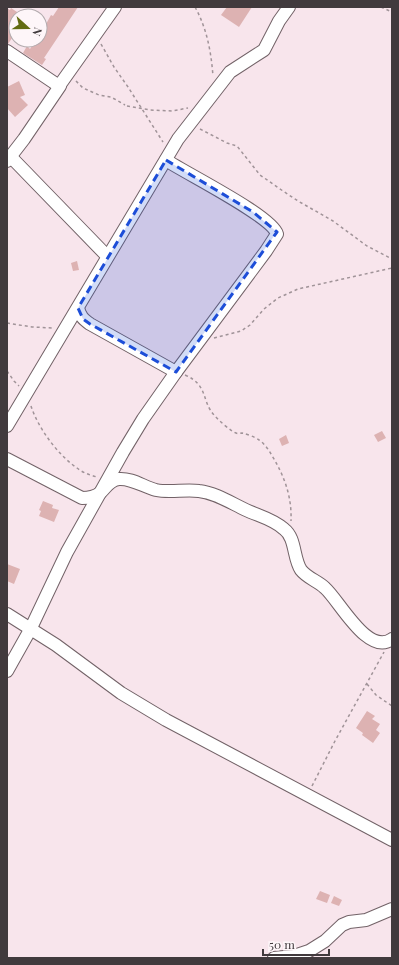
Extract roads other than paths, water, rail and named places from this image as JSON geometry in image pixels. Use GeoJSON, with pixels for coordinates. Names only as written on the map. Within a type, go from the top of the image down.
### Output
{"type":"FeatureCollection","features":[{"type":"Feature","properties":{"kind":"street"},"geometry":{"type":"LineString","coordinates":[[7,426],[178,139],[214,91],[234,69],[264,50],[279,21],[289,7]]}},
{"type":"Feature","properties":{"kind":"street"},"geometry":{"type":"LineString","coordinates":[[107,256],[9,159],[24,140],[96,35],[111,8]]}},
{"type":"Feature","properties":{"kind":"street"},"geometry":{"type":"LineString","coordinates":[[7,51],[45,77],[61,84]]}},
{"type":"Feature","properties":{"kind":"street"},"geometry":{"type":"LineString","coordinates":[[7,671],[30,630],[67,552],[144,418],[197,342],[266,251],[277,232],[274,227],[253,212],[166,160]]}},
{"type":"Feature","properties":{"kind":"street"},"geometry":{"type":"LineString","coordinates":[[78,308],[83,319],[90,324],[176,372]]}},
{"type":"Feature","properties":{"kind":"street"},"geometry":{"type":"LineString","coordinates":[[7,458],[82,498],[90,498],[99,494],[112,481],[119,479],[127,480],[158,490],[188,490],[206,492],[274,522],[286,530],[290,536],[294,546],[297,562],[301,570],[325,587],[356,627],[375,640],[382,642],[390,640]]}},
{"type":"Feature","properties":{"kind":"street"},"geometry":{"type":"LineString","coordinates":[[7,614],[30,630],[56,645],[122,694],[201,739],[392,840]]}},
{"type":"Feature","properties":{"kind":"street"},"geometry":{"type":"LineString","coordinates":[[274,958],[294,956],[309,951],[325,941],[342,925],[366,920],[392,909]]}}]}
